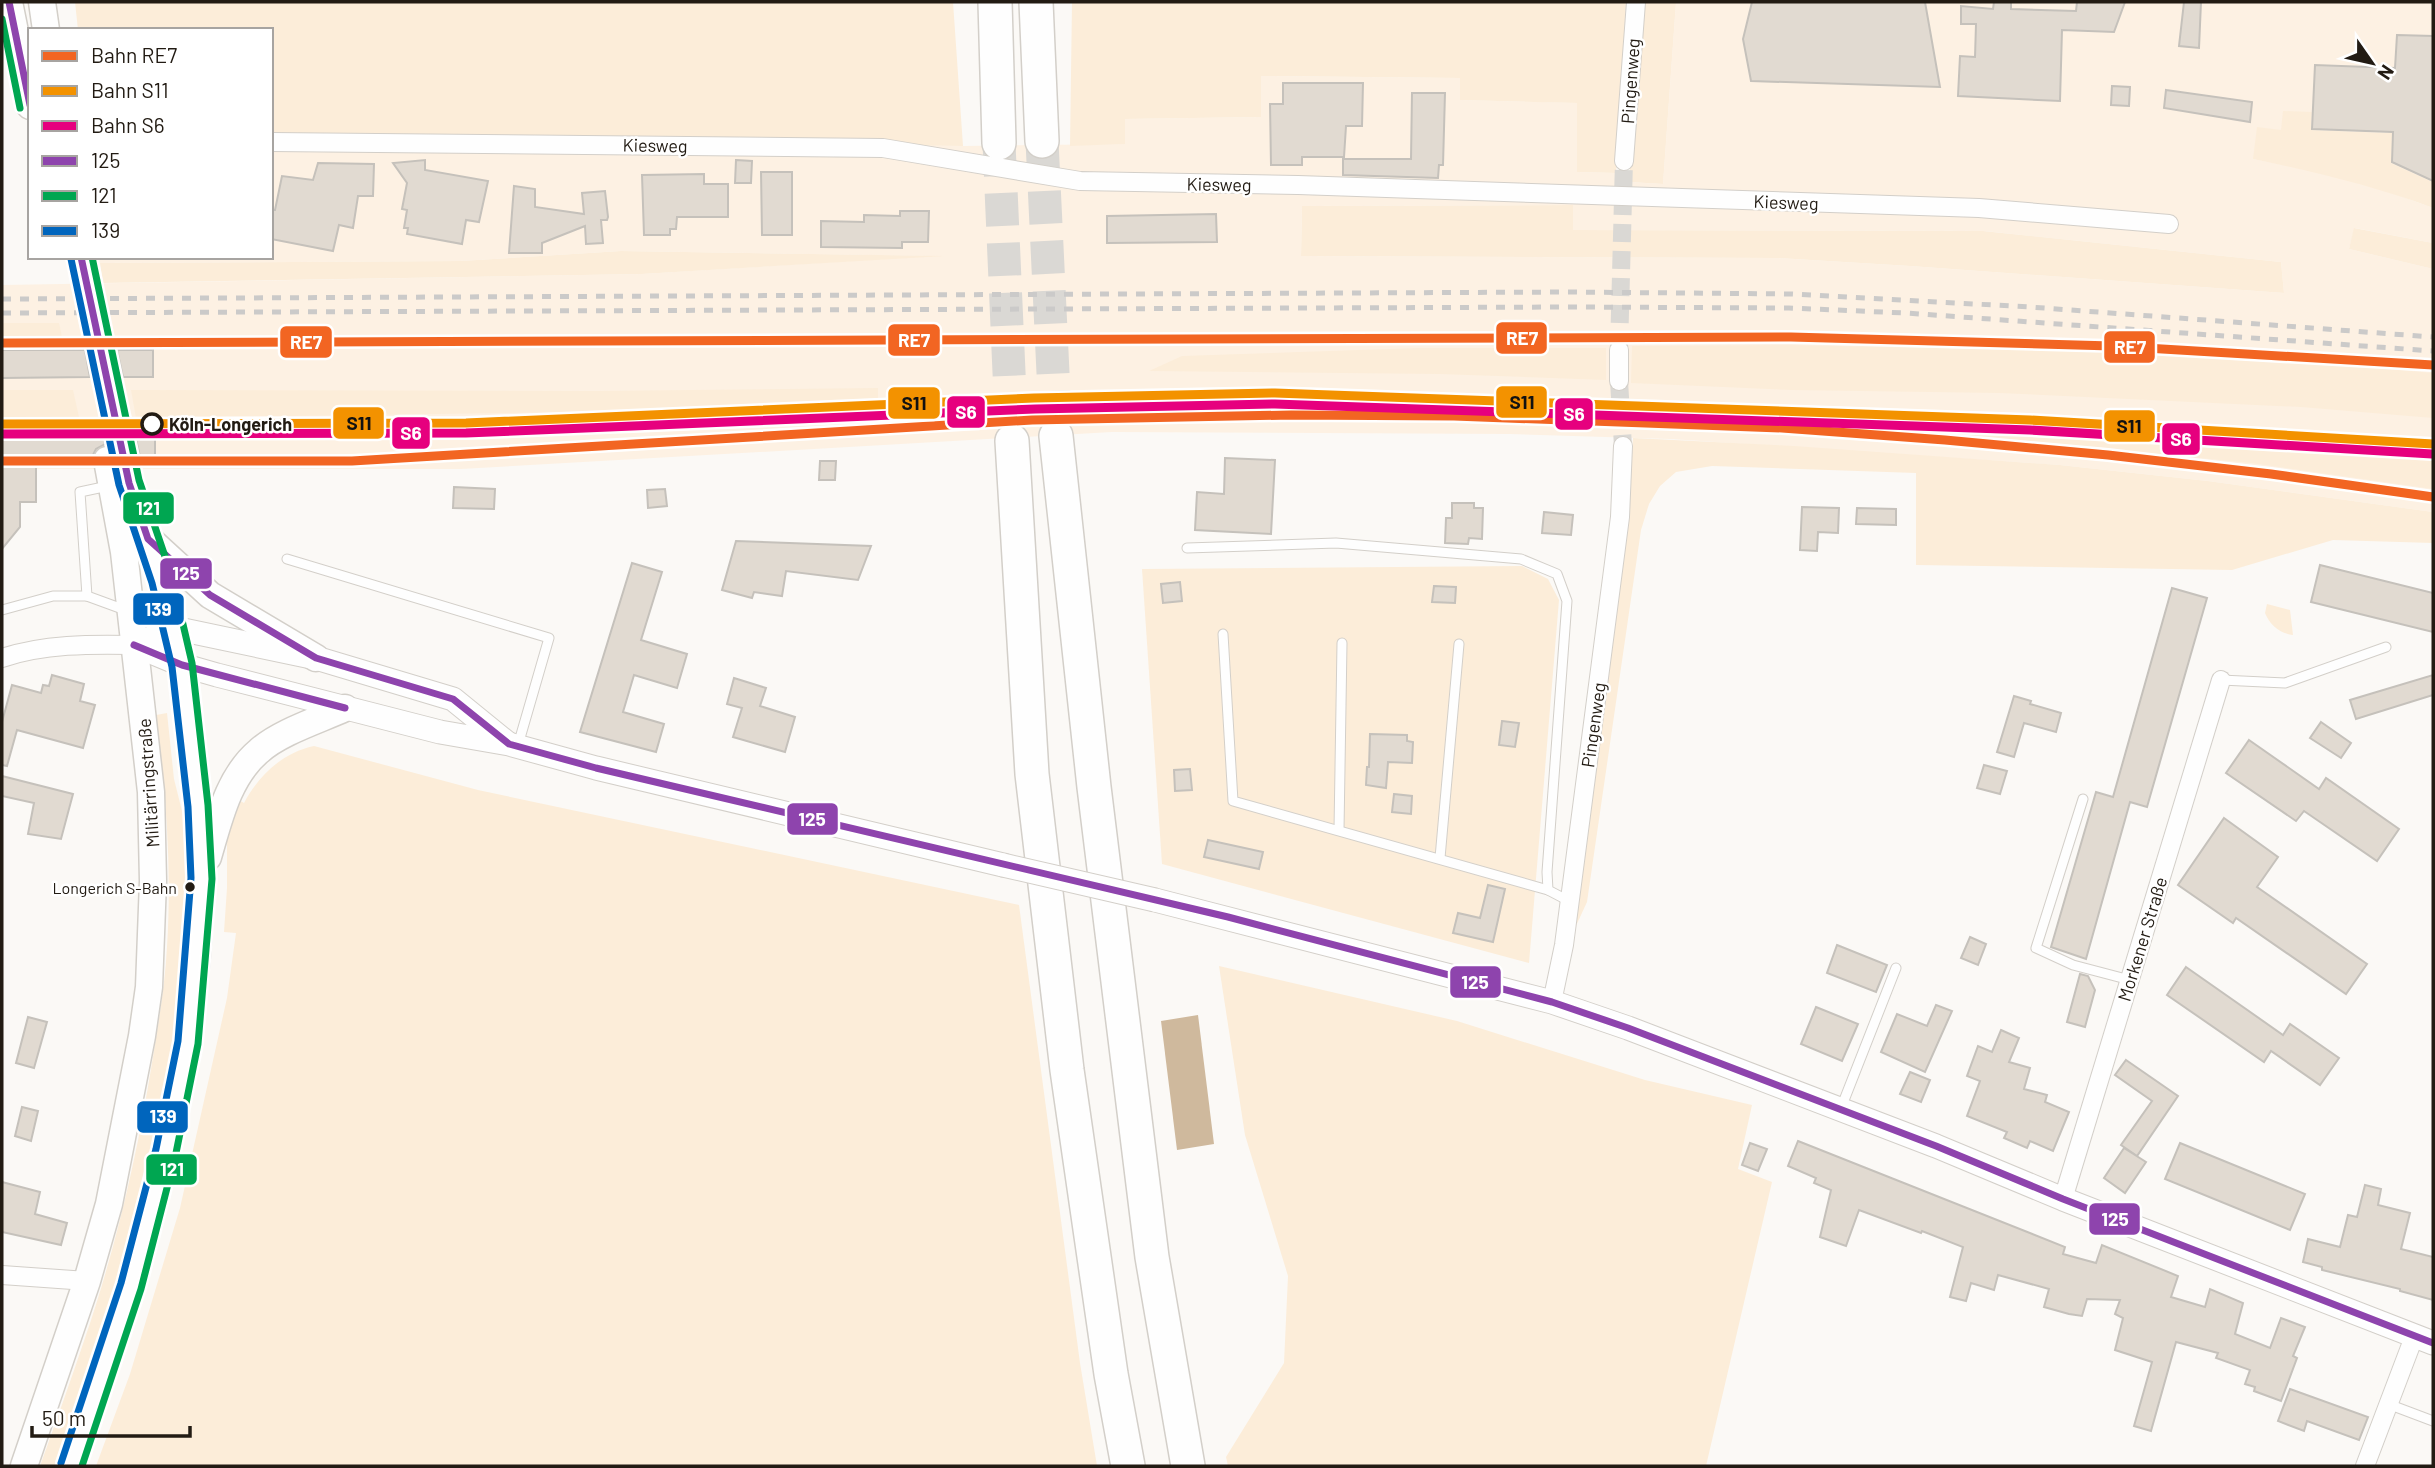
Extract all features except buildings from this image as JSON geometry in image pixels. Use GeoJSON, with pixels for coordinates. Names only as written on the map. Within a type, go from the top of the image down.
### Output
{"type":"FeatureCollection","features":[{"type":"Feature","properties":{"kind":"highway"},"geometry":{"type":"LineString","coordinates":[[995,2],[999,143]]}},
{"type":"Feature","properties":{"kind":"highway"},"geometry":{"type":"LineString","coordinates":[[1036,2],[1042,141]]}},
{"type":"Feature","properties":{"kind":"highway"},"geometry":{"type":"LineString","coordinates":[[1056,436],[1094,788],[1152,1257],[1188,1466]]}},
{"type":"Feature","properties":{"kind":"highway"},"geometry":{"type":"LineString","coordinates":[[1012,441],[1032,774],[1068,1070],[1111,1374],[1128,1466]]}},
{"type":"Feature","properties":{"kind":"main road"},"geometry":{"type":"LineString","coordinates":[[9,2],[28,96]]}},
{"type":"Feature","properties":{"kind":"main road"},"geometry":{"type":"LineString","coordinates":[[42,2],[46,28]]}},
{"type":"Feature","properties":{"kind":"main road","name":"Militärringstraße"},"geometry":{"type":"LineString","coordinates":[[24,1466],[87,1281],[109,1204],[149,987],[153,881],[151,792],[124,552],[102,487],[63,259]]}},
{"type":"Feature","properties":{"kind":"main road"},"geometry":{"type":"LineString","coordinates":[[71,1466],[131,1286],[166,1152],[188,1043],[202,878],[198,806],[182,665],[174,628],[130,483],[81,259]]}},
{"type":"Feature","properties":{"kind":"main road"},"geometry":{"type":"LineString","coordinates":[[148,538],[210,594],[316,658]]}},
{"type":"Feature","properties":{"kind":"main road"},"geometry":{"type":"LineString","coordinates":[[202,878],[225,799],[258,751],[283,736],[345,708]]}},
{"type":"Feature","properties":{"kind":"street","name":"Pingenweg"},"geometry":{"type":"LineString","coordinates":[[1624,161],[1636,2]]}},
{"type":"Feature","properties":{"kind":"street","name":"Kiesweg"},"geometry":{"type":"LineString","coordinates":[[273,142],[883,148],[1080,181],[1298,185],[1979,208],[2169,224]]}},
{"type":"Feature","properties":{"kind":"street"},"geometry":{"type":"LineString","coordinates":[[1619,350],[1619,381]]}},
{"type":"Feature","properties":{"kind":"street","name":"Pingenweg"},"geometry":{"type":"LineString","coordinates":[[1552,1002],[1564,945],[1620,517],[1623,446]]}},
{"type":"Feature","properties":{"kind":"street"},"geometry":{"type":"LineString","coordinates":[[134,645],[174,628],[316,658],[453,699],[513,746]]}},
{"type":"Feature","properties":{"kind":"street"},"geometry":{"type":"LineString","coordinates":[[2,658],[37,650],[134,645],[182,665],[440,732],[513,746],[1228,917],[1552,1002],[1628,1028],[1840,1110],[2424,1340],[2388,1404],[2365,1466]]}},
{"type":"Feature","properties":{"kind":"street","name":"Morkener Straße"},"geometry":{"type":"LineString","coordinates":[[2063,1199],[2221,680]]}},
{"type":"Feature","properties":{"kind":"street"},"geometry":{"type":"LineString","coordinates":[[2,1275],[87,1281]]}},
{"type":"Feature","properties":{"kind":"lane"},"geometry":{"type":"LineString","coordinates":[[87,596],[80,492],[102,487]]}},
{"type":"Feature","properties":{"kind":"lane"},"geometry":{"type":"LineString","coordinates":[[1187,548],[1336,543],[1521,559],[1557,574],[1567,601],[1547,872],[1548,890]]}},
{"type":"Feature","properties":{"kind":"lane"},"geometry":{"type":"LineString","coordinates":[[287,559],[549,638],[513,746]]}},
{"type":"Feature","properties":{"kind":"lane"},"geometry":{"type":"LineString","coordinates":[[2,610],[53,596],[87,596],[174,628]]}},
{"type":"Feature","properties":{"kind":"lane"},"geometry":{"type":"LineString","coordinates":[[1223,634],[1233,801],[1548,890],[1569,901]]}},
{"type":"Feature","properties":{"kind":"lane"},"geometry":{"type":"LineString","coordinates":[[1339,830],[1342,643]]}},
{"type":"Feature","properties":{"kind":"lane"},"geometry":{"type":"LineString","coordinates":[[1440,858],[1458,644]]}},
{"type":"Feature","properties":{"kind":"lane"},"geometry":{"type":"LineString","coordinates":[[2221,680],[2285,683],[2386,647]]}},
{"type":"Feature","properties":{"kind":"lane"},"geometry":{"type":"LineString","coordinates":[[2083,799],[2036,948],[2073,965],[2130,980]]}},
{"type":"Feature","properties":{"kind":"lane"},"geometry":{"type":"LineString","coordinates":[[1840,1110],[1896,968]]}},
{"type":"Feature","properties":{"kind":"lane"},"geometry":{"type":"LineString","coordinates":[[2388,1404],[2433,1421]]}},
{"type":"Feature","properties":{"kind":"shaded area"},"geometry":{"type":"Polygon","coordinates":[[[75,2],[953,2],[963,146],[273,137],[273,28],[78,28],[75,2]]]}},
{"type":"Feature","properties":{"kind":"shaded area"},"geometry":{"type":"Polygon","coordinates":[[[1072,2],[1626,2],[1616,173],[1577,172],[1577,103],[1460,100],[1460,78],[1261,76],[1261,117],[1125,119],[1125,144],[1070,146],[1072,2]]]}},
{"type":"Feature","properties":{"kind":"shaded area"},"geometry":{"type":"Polygon","coordinates":[[[1643,2],[1676,2],[1663,184],[1629,182],[1643,2]]]}},
{"type":"Feature","properties":{"kind":"shaded area"},"geometry":{"type":"Polygon","coordinates":[[[1676,2],[2433,2],[2433,182],[2391,163],[2391,133],[2311,130],[2312,112],[2281,130],[2253,159],[2333,175],[2433,208],[2433,243],[2355,228],[2349,249],[2433,269],[2433,512],[2208,481],[2060,465],[1670,439],[1510,434],[1112,432],[461,469],[2,469],[2,285],[642,274],[931,256],[621,251],[460,261],[100,263],[100,259],[273,259],[273,152],[878,153],[889,144],[1125,144],[1125,119],[1261,117],[1261,76],[1461,78],[1461,100],[1578,103],[1577,172],[1616,173],[1629,182],[1663,184],[1676,2]],[[1572,205],[1302,206],[1301,256],[1777,258],[2284,293],[2281,262],[1984,231],[1573,230],[1572,205]]]}},
{"type":"Feature","properties":{"kind":"shaded area"},"geometry":{"type":"Polygon","coordinates":[[[2283,111],[2312,112],[2311,130],[2392,133],[2391,163],[2433,182],[2433,208],[2344,180],[2253,159],[2257,127],[2281,130],[2283,111]]]}},
{"type":"Feature","properties":{"kind":"shaded area"},"geometry":{"type":"Polygon","coordinates":[[[1573,205],[1573,230],[1983,231],[2281,262],[2284,293],[1777,258],[1301,256],[1302,206],[1573,205]]]}},
{"type":"Feature","properties":{"kind":"shaded area"},"geometry":{"type":"Polygon","coordinates":[[[2354,228],[2433,243],[2433,269],[2349,249],[2354,228]]]}},
{"type":"Feature","properties":{"kind":"shaded area"},"geometry":{"type":"Polygon","coordinates":[[[621,251],[945,256],[642,274],[103,283],[100,263],[460,261],[621,251]]]}},
{"type":"Feature","properties":{"kind":"shaded area"},"geometry":{"type":"Polygon","coordinates":[[[2,323],[59,323],[62,337],[2,337],[2,323]]]}},
{"type":"Feature","properties":{"kind":"shaded area"},"geometry":{"type":"Polygon","coordinates":[[[1791,345],[2125,352],[2433,373],[2433,418],[2301,407],[1999,393],[1792,390],[1631,383],[1632,346],[1791,345]]]}},
{"type":"Feature","properties":{"kind":"shaded area"},"geometry":{"type":"Polygon","coordinates":[[[1418,348],[1606,348],[1606,380],[1440,374],[1149,371],[1182,356],[1418,348]]]}},
{"type":"Feature","properties":{"kind":"shaded area"},"geometry":{"type":"Polygon","coordinates":[[[878,388],[878,398],[647,411],[136,418],[131,390],[595,391],[878,388]]]}},
{"type":"Feature","properties":{"kind":"shaded area"},"geometry":{"type":"Polygon","coordinates":[[[2,390],[73,390],[79,417],[2,417],[2,390]]]}},
{"type":"Feature","properties":{"kind":"shaded area"},"geometry":{"type":"Polygon","coordinates":[[[1837,423],[2254,441],[2433,453],[2433,489],[2251,463],[1837,423]]]}},
{"type":"Feature","properties":{"kind":"shaded area"},"geometry":{"type":"Polygon","coordinates":[[[1633,438],[1794,446],[2060,465],[2208,481],[2433,512],[2433,543],[2333,540],[2232,570],[1916,565],[1916,473],[1712,466],[1676,472],[1660,486],[1649,504],[1641,530],[1587,902],[1575,928],[1629,513],[1633,438]]]}},
{"type":"Feature","properties":{"kind":"shaded area"},"geometry":{"type":"Polygon","coordinates":[[[1522,566],[1548,579],[1559,600],[1529,963],[1162,864],[1142,569],[1522,566]]]}},
{"type":"Feature","properties":{"kind":"shaded area"},"geometry":{"type":"Polygon","coordinates":[[[2267,604],[2290,610],[2293,635],[2272,625],[2265,613],[2267,604]]]}},
{"type":"Feature","properties":{"kind":"shaded area"},"geometry":{"type":"Polygon","coordinates":[[[167,713],[174,779],[189,848],[185,953],[173,1040],[145,1193],[94,1356],[55,1466],[40,1466],[106,1273],[132,1169],[152,1063],[165,976],[169,889],[165,802],[156,715],[167,713]]]}},
{"type":"Feature","properties":{"kind":"shaded area"},"geometry":{"type":"Polygon","coordinates":[[[314,746],[478,790],[1019,905],[1080,1363],[1097,1466],[96,1466],[130,1374],[180,1208],[227,998],[236,933],[224,932],[227,836],[239,800],[244,803],[264,775],[282,760],[314,746]]]}},
{"type":"Feature","properties":{"kind":"shaded area"},"geometry":{"type":"Polygon","coordinates":[[[1219,966],[1457,1021],[1645,1080],[1752,1105],[1738,1169],[1772,1182],[1706,1466],[1228,1466],[1226,1457],[1284,1363],[1288,1276],[1245,1135],[1219,966]]]}},
{"type":"Feature","properties":{"kind":"shaded area"},"geometry":{"type":"Polygon","coordinates":[[[1198,1015],[1214,1144],[1177,1150],[1161,1021],[1198,1015]]]}},
{"type":"Feature","properties":{"kind":"tunnel"},"geometry":{"type":"LineString","coordinates":[[1042,141],[1056,436]]}},
{"type":"Feature","properties":{"kind":"tunnel"},"geometry":{"type":"LineString","coordinates":[[999,143],[1012,441]]}},
{"type":"Feature","properties":{"kind":"tunnel"},"geometry":{"type":"LineString","coordinates":[[1619,350],[1624,161]]}},
{"type":"Feature","properties":{"kind":"tunnel"},"geometry":{"type":"LineString","coordinates":[[1619,381],[1623,446]]}},
{"type":"Feature","properties":{"kind":"railway"},"geometry":{"type":"LineString","coordinates":[[2,299],[1571,292],[1791,294],[2030,307],[2433,337]]}},
{"type":"Feature","properties":{"kind":"railway"},"geometry":{"type":"LineString","coordinates":[[2,313],[1789,308],[1906,313],[2433,351]]}},
{"type":"Feature","properties":{"kind":"rail line","name":"RE7"},"geometry":{"type":"LineString","coordinates":[[2,343],[1791,337],[2112,346],[2433,365]]}},
{"type":"Feature","properties":{"kind":"rail line","name":"S11"},"geometry":{"type":"LineString","coordinates":[[2,424],[466,423],[1034,398],[1275,393],[2030,420],[2433,444]]}},
{"type":"Feature","properties":{"kind":"rail line","name":"S6"},"geometry":{"type":"LineString","coordinates":[[2,434],[466,433],[1035,409],[1275,404],[2030,430],[2432,454]]}},
{"type":"Feature","properties":{"kind":"rail line","name":"RE7"},"geometry":{"type":"LineString","coordinates":[[2,461],[352,461],[1032,420],[1291,415],[1454,416],[1782,428],[1945,440],[2271,474],[2433,497]]}},
{"type":"Feature","properties":{"kind":"transit line","name":"125"},"geometry":{"type":"LineString","coordinates":[[9,2],[28,95]]}},
{"type":"Feature","properties":{"kind":"transit line","name":"121"},"geometry":{"type":"LineString","coordinates":[[2,19],[20,108]]}},
{"type":"Feature","properties":{"kind":"transit line","name":"139"},"geometry":{"type":"LineString","coordinates":[[61,1463],[121,1283],[156,1149],[178,1041],[191,878],[188,807],[172,667],[152,583],[119,485],[71,259]]}},
{"type":"Feature","properties":{"kind":"transit line","name":"125"},"geometry":{"type":"LineString","coordinates":[[81,259],[129,483],[148,539],[210,595],[316,658],[453,699],[509,744],[596,768],[1228,917],[1552,1002],[1628,1028],[1936,1146],[2063,1199],[2433,1343]]}},
{"type":"Feature","properties":{"kind":"transit line","name":"121"},"geometry":{"type":"LineString","coordinates":[[82,1466],[141,1289],[176,1153],[198,1044],[212,879],[208,805],[192,663],[172,577],[139,480],[92,259]]}},
{"type":"Feature","properties":{"kind":"transit line","name":"125"},"geometry":{"type":"LineString","coordinates":[[134,645],[182,665],[345,708]]}},
{"type":"Feature","properties":{"kind":"place","name":"Köln-Longerich"},"geometry":{"type":"Point","coordinates":[152,424]}},
{"type":"Feature","properties":{"kind":"place","name":"Longerich S-Bahn"},"geometry":{"type":"Point","coordinates":[190,887]}}]}
